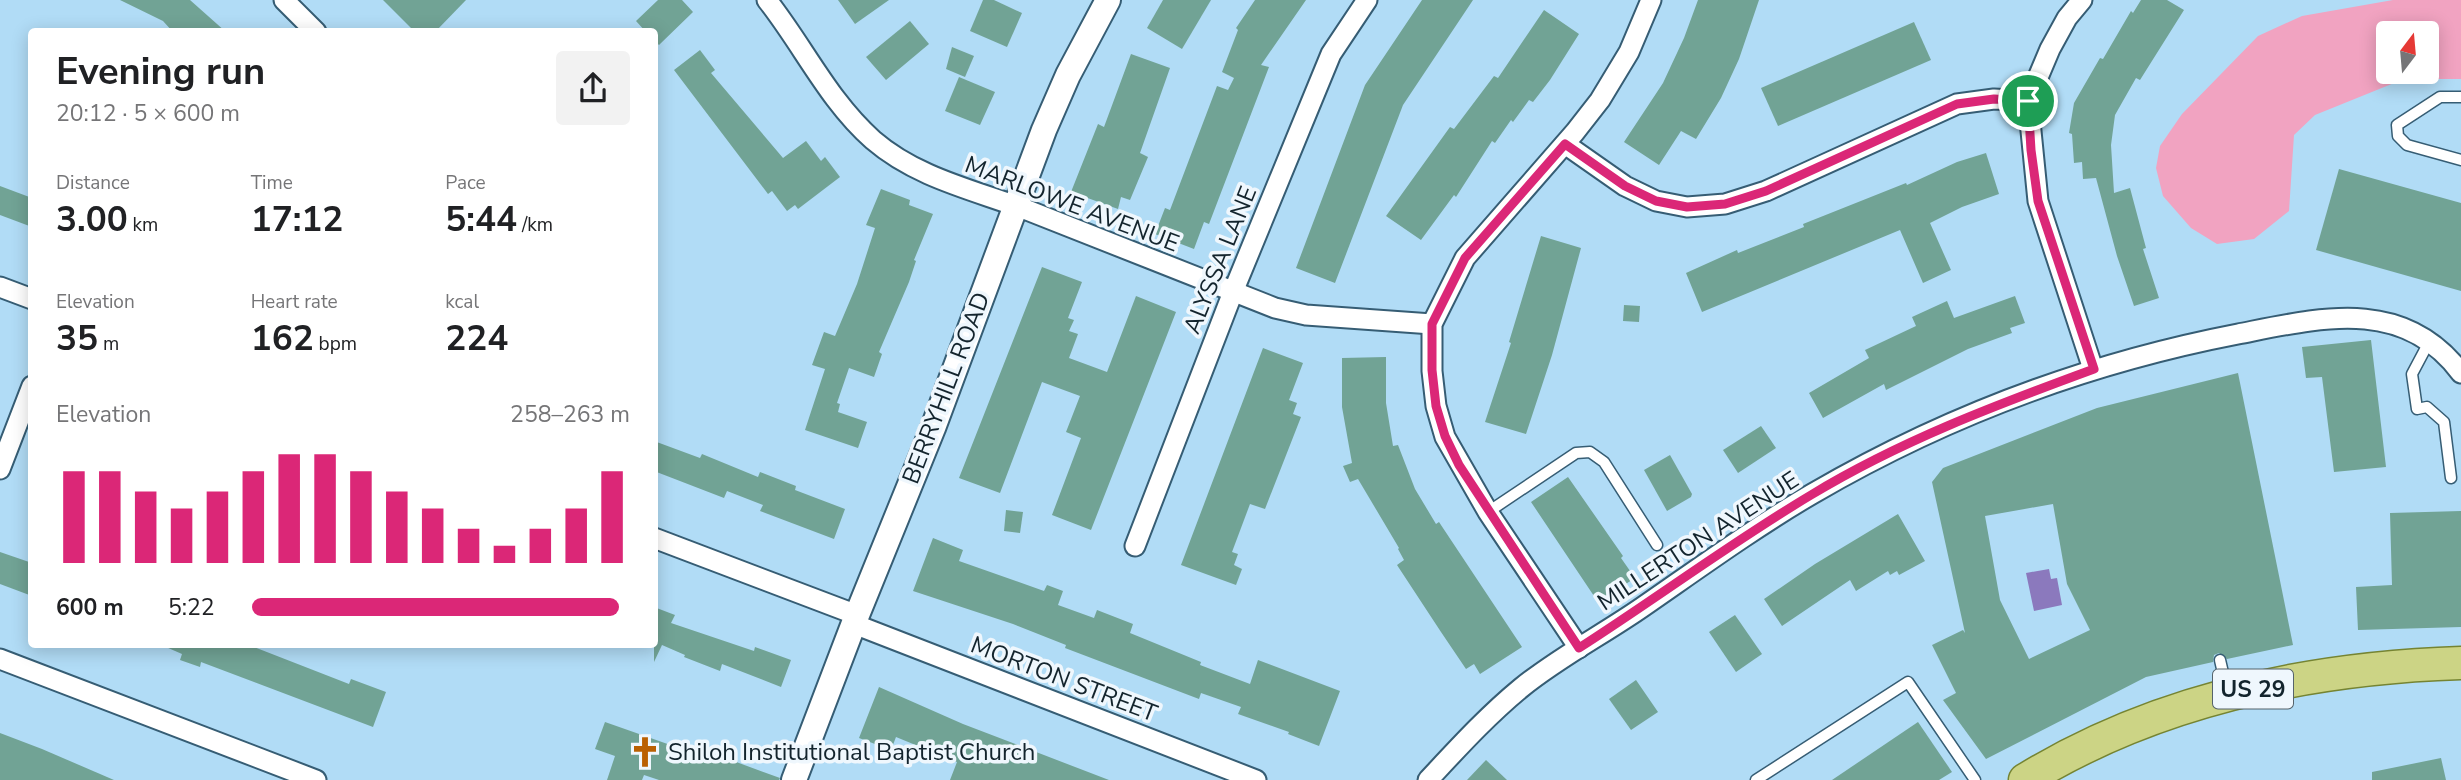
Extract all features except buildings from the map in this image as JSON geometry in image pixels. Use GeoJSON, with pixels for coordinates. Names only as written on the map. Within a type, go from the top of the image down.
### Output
{"type":"FeatureCollection","features":[{"type":"Feature","properties":{"kind":"main road","name":"US 29"},"geometry":{"type":"LineString","coordinates":[[2025,780],[2102,740],[2228,695],[2335,672],[2407,664],[2461,663]]}},
{"type":"Feature","properties":{"kind":"street"},"geometry":{"type":"LineString","coordinates":[[284,0],[312,28]]}},
{"type":"Feature","properties":{"kind":"street","name":"MARLOWE AVENUE"},"geometry":{"type":"LineString","coordinates":[[768,0],[827,89],[874,141],[907,164],[944,181],[1275,308],[1306,314],[1432,324]]}},
{"type":"Feature","properties":{"kind":"street","name":"BERRYHILL ROAD"},"geometry":{"type":"LineString","coordinates":[[794,780],[933,428],[1015,206],[1068,75],[1108,0]]}},
{"type":"Feature","properties":{"kind":"street","name":"ALYSSA LANE"},"geometry":{"type":"LineString","coordinates":[[1135,546],[1233,292],[1331,54],[1367,0]]}},
{"type":"Feature","properties":{"kind":"street"},"geometry":{"type":"LineString","coordinates":[[1579,648],[1488,512],[1445,436],[1438,416],[1432,370],[1432,324],[1465,258],[1600,100],[1629,52],[1651,0]]}},
{"type":"Feature","properties":{"kind":"street"},"geometry":{"type":"LineString","coordinates":[[2082,0],[2067,18],[2050,49],[2028,101],[2038,201],[2094,369]]}},
{"type":"Feature","properties":{"kind":"street"},"geometry":{"type":"LineString","coordinates":[[1565,144],[1625,186],[1656,201],[1687,207],[1725,204],[1766,191],[1957,104],[1994,99],[2028,101]]}},
{"type":"Feature","properties":{"kind":"street"},"geometry":{"type":"LineString","coordinates":[[0,287],[28,298]]}},
{"type":"Feature","properties":{"kind":"street","name":"MILLERTON AVENUE"},"geometry":{"type":"LineString","coordinates":[[1428,780],[1472,732],[1522,687],[1579,648],[1800,502],[1867,464],[1963,418],[2094,369],[2279,326],[2348,318],[2387,321],[2413,330],[2430,341],[2461,373]]}},
{"type":"Feature","properties":{"kind":"street"},"geometry":{"type":"LineString","coordinates":[[0,469],[28,396]]}},
{"type":"Feature","properties":{"kind":"street","name":"MORTON STREET"},"geometry":{"type":"LineString","coordinates":[[658,540],[1256,780]]}},
{"type":"Feature","properties":{"kind":"street"},"geometry":{"type":"LineString","coordinates":[[0,659],[316,780]]}},
{"type":"Feature","properties":{"kind":"lane"},"geometry":{"type":"LineString","coordinates":[[2461,97],[2440,97],[2397,125],[2398,136],[2407,145],[2461,160]]}},
{"type":"Feature","properties":{"kind":"lane"},"geometry":{"type":"LineString","coordinates":[[2430,341],[2412,373],[2417,409],[2427,407],[2444,422],[2451,478]]}},
{"type":"Feature","properties":{"kind":"lane"},"geometry":{"type":"LineString","coordinates":[[1488,512],[1576,453],[1590,452],[1604,462],[1657,545]]}},
{"type":"Feature","properties":{"kind":"lane"},"geometry":{"type":"LineString","coordinates":[[2220,660],[2228,695]]}},
{"type":"Feature","properties":{"kind":"lane"},"geometry":{"type":"LineString","coordinates":[[1756,780],[1908,682],[1975,780]]}},
{"type":"Feature","properties":{"kind":"shaded area"},"geometry":{"type":"Polygon","coordinates":[[[2393,0],[2461,0],[2461,79],[2440,79],[2440,21],[2376,21],[2376,84],[2392,84],[2315,115],[2294,135],[2289,211],[2254,239],[2217,244],[2191,228],[2163,196],[2156,168],[2160,146],[2182,114],[2258,36],[2302,16],[2393,0]]]}},
{"type":"Feature","properties":{"kind":"shaded area"},"geometry":{"type":"Polygon","coordinates":[[[2049,569],[2051,579],[2057,578],[2062,605],[2034,611],[2026,573],[2049,569]]]}},
{"type":"Feature","properties":{"kind":"place","name":"Shiloh Institutional Baptist Church"},"geometry":{"type":"Point","coordinates":[645,752]}},
{"type":"Feature","properties":{"kind":"route"},"geometry":{"type":"LineString","coordinates":[[1994,99],[2028,101],[2038,201],[2094,369],[1963,418],[1889,452],[1812,495],[1579,648],[1459,465],[1445,436],[1436,406],[1432,370],[1432,324],[1465,258],[1476,244],[1565,144],[1625,186],[1656,201],[1687,207],[1725,204],[1766,191],[1957,104],[1994,99]]}}]}
